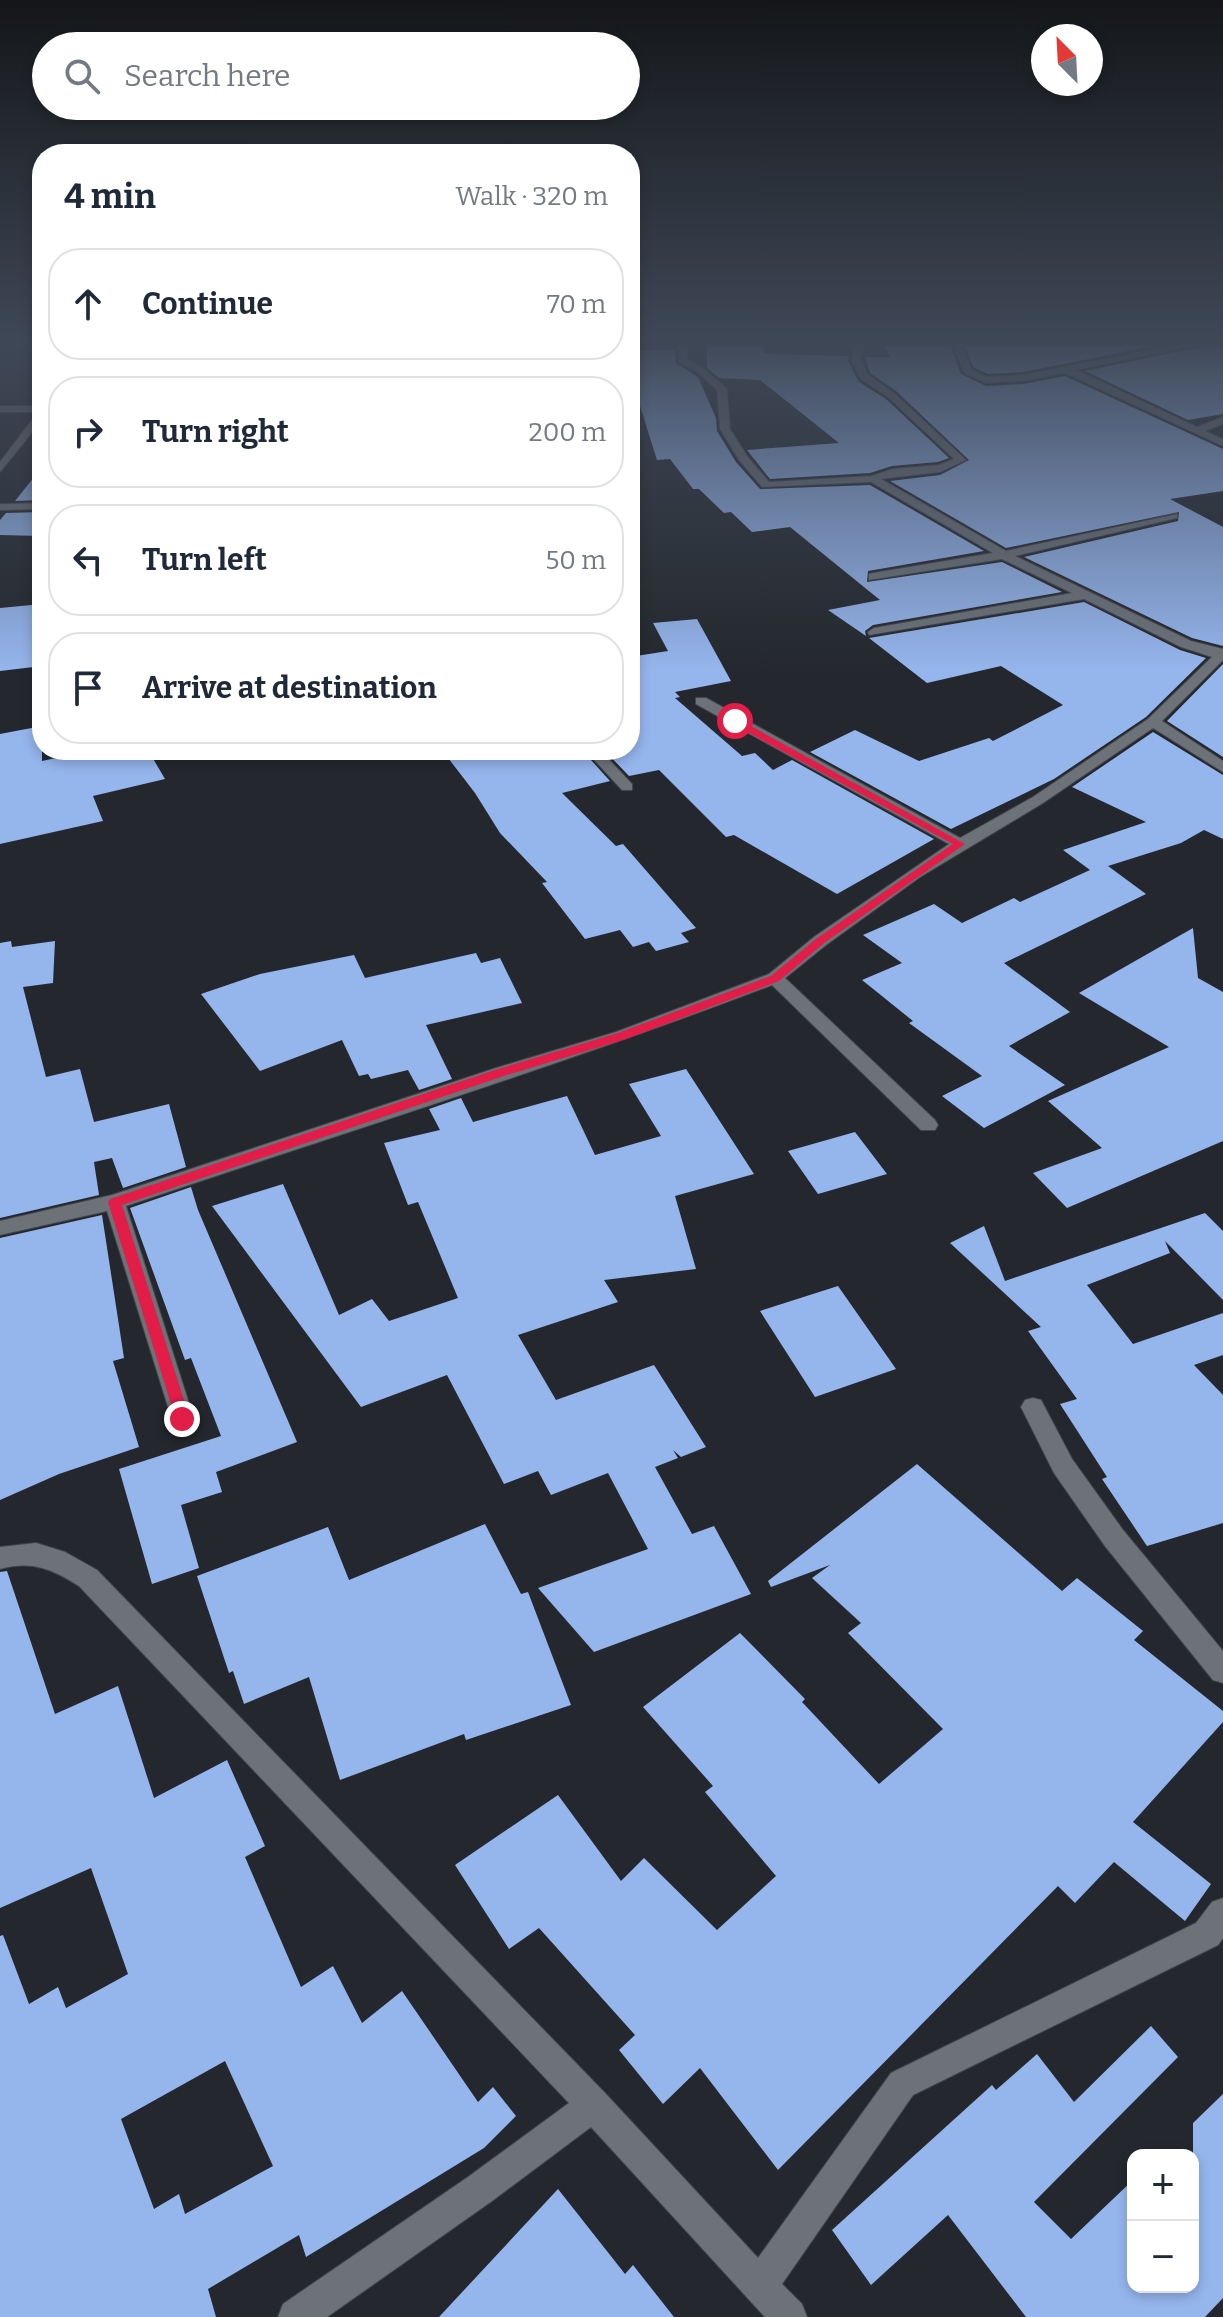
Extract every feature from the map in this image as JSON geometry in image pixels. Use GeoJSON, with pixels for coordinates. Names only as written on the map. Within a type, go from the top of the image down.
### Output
{"type":"FeatureCollection","features":[{"type":"Feature","properties":{"kind":"street"},"geometry":{"type":"LineString","coordinates":[[0,469],[12,453]]}},
{"type":"Feature","properties":{"kind":"street"},"geometry":{"type":"LineString","coordinates":[[740,453],[766,485],[873,479],[882,473],[915,473],[955,464],[961,460],[954,453]]}},
{"type":"Feature","properties":{"kind":"street"},"geometry":{"type":"LineString","coordinates":[[0,1228],[115,1202],[503,1072],[622,1036],[775,978],[820,941],[960,844],[1038,800],[1153,722],[1221,654],[1174,638],[1004,555],[873,479]]}},
{"type":"Feature","properties":{"kind":"street"},"geometry":{"type":"LineString","coordinates":[[0,507],[32,506]]}},
{"type":"Feature","properties":{"kind":"street"},"geometry":{"type":"LineString","coordinates":[[873,577],[1004,555],[1173,516]]}},
{"type":"Feature","properties":{"kind":"street"},"geometry":{"type":"LineString","coordinates":[[874,632],[1089,594]]}},
{"type":"Feature","properties":{"kind":"street"},"geometry":{"type":"LineString","coordinates":[[701,701],[960,844]]}},
{"type":"Feature","properties":{"kind":"street"},"geometry":{"type":"LineString","coordinates":[[1153,722],[1223,768]]}},
{"type":"Feature","properties":{"kind":"street"},"geometry":{"type":"LineString","coordinates":[[601,760],[627,787]]}},
{"type":"Feature","properties":{"kind":"street"},"geometry":{"type":"LineString","coordinates":[[775,978],[928,1125]]}},
{"type":"Feature","properties":{"kind":"street"},"geometry":{"type":"LineString","coordinates":[[115,1202],[182,1419]]}},
{"type":"Feature","properties":{"kind":"street"},"geometry":{"type":"LineString","coordinates":[[1033,1407],[1063,1466],[1114,1538],[1223,1671]]}},
{"type":"Feature","properties":{"kind":"street"},"geometry":{"type":"LineString","coordinates":[[0,1558],[23,1550],[57,1559],[88,1578],[593,2105],[789,2317]]}},
{"type":"Feature","properties":{"kind":"street"},"geometry":{"type":"LineString","coordinates":[[760,2285],[902,2084],[1207,1934],[1223,1913]]}},
{"type":"Feature","properties":{"kind":"street"},"geometry":{"type":"LineString","coordinates":[[296,2317],[480,2189],[593,2105]]}},
{"type":"Feature","properties":{"kind":"building"},"geometry":{"type":"Polygon","coordinates":[[[655,453],[731,453],[760,489],[870,485],[984,551],[868,571],[867,582],[1002,562],[1062,592],[873,625],[865,631],[866,636],[828,610],[880,600],[790,527],[752,532],[731,512],[724,513],[699,489],[693,489],[670,459],[657,460],[655,453]]]}},
{"type":"Feature","properties":{"kind":"building"},"geometry":{"type":"Polygon","coordinates":[[[749,453],[944,453],[949,458],[938,462],[892,466],[870,473],[770,479],[749,453]]]}},
{"type":"Feature","properties":{"kind":"building"},"geometry":{"type":"Polygon","coordinates":[[[962,453],[1223,453],[1223,491],[1170,499],[1223,527],[1223,646],[1192,638],[1024,557],[1178,521],[1179,512],[1006,548],[890,481],[940,475],[969,460],[962,453]]]}},
{"type":"Feature","properties":{"kind":"building"},"geometry":{"type":"Polygon","coordinates":[[[32,480],[32,500],[15,501],[32,480]]]}},
{"type":"Feature","properties":{"kind":"building"},"geometry":{"type":"Polygon","coordinates":[[[32,512],[32,536],[0,535],[0,520],[6,513],[32,512]]]}},
{"type":"Feature","properties":{"kind":"building"},"geometry":{"type":"Polygon","coordinates":[[[1084,602],[1180,650],[1206,658],[1146,717],[1054,779],[951,829],[810,752],[855,730],[919,761],[989,738],[993,741],[1063,705],[1001,666],[927,683],[869,638],[1084,602]]]}},
{"type":"Feature","properties":{"kind":"building"},"geometry":{"type":"Polygon","coordinates":[[[32,605],[32,667],[0,671],[0,608],[32,605]]]}},
{"type":"Feature","properties":{"kind":"building"},"geometry":{"type":"Polygon","coordinates":[[[697,619],[731,681],[675,692],[680,697],[675,698],[742,756],[755,753],[773,770],[792,760],[934,839],[837,894],[734,835],[726,837],[659,770],[629,776],[614,760],[640,760],[640,655],[668,651],[653,623],[697,619]]]}},
{"type":"Feature","properties":{"kind":"building"},"geometry":{"type":"Polygon","coordinates":[[[1223,664],[1223,757],[1167,721],[1223,664]]]}},
{"type":"Feature","properties":{"kind":"building"},"geometry":{"type":"Polygon","coordinates":[[[32,728],[32,760],[154,760],[165,779],[93,796],[103,821],[0,844],[0,734],[32,728]]]}},
{"type":"Feature","properties":{"kind":"building"},"geometry":{"type":"Polygon","coordinates":[[[1153,732],[1223,775],[1223,839],[1204,830],[1181,843],[1108,866],[1146,894],[1004,963],[1070,1012],[1009,1046],[1065,1085],[984,1128],[942,1096],[982,1076],[909,1023],[913,1021],[862,980],[902,963],[863,935],[934,904],[962,923],[1014,898],[1020,902],[1090,870],[1063,850],[1146,822],[1072,787],[1153,732]]]}},
{"type":"Feature","properties":{"kind":"building"},"geometry":{"type":"Polygon","coordinates":[[[450,760],[591,760],[610,781],[562,793],[616,846],[623,844],[696,928],[681,933],[689,942],[656,951],[649,942],[633,947],[620,930],[585,939],[542,883],[547,882],[500,833],[450,760]]]}},
{"type":"Feature","properties":{"kind":"building"},"geometry":{"type":"Polygon","coordinates":[[[1193,928],[1198,978],[1223,992],[1223,1141],[1067,1208],[1033,1173],[1102,1148],[1048,1101],[1169,1047],[1079,993],[1193,928]]]}},
{"type":"Feature","properties":{"kind":"building"},"geometry":{"type":"Polygon","coordinates":[[[11,941],[12,947],[55,941],[53,983],[23,987],[46,1077],[80,1069],[94,1122],[169,1104],[186,1167],[123,1188],[112,1158],[94,1162],[99,1195],[0,1218],[0,943],[11,941]]]}},
{"type":"Feature","properties":{"kind":"building"},"geometry":{"type":"Polygon","coordinates":[[[476,953],[481,963],[500,958],[522,1003],[426,1025],[452,1079],[419,1090],[408,1070],[371,1079],[368,1074],[359,1076],[342,1040],[260,1071],[201,994],[260,974],[354,955],[365,978],[476,953]]]}},
{"type":"Feature","properties":{"kind":"building"},"geometry":{"type":"Polygon","coordinates":[[[686,1069],[754,1174],[675,1196],[696,1269],[604,1280],[618,1302],[518,1335],[556,1400],[654,1365],[706,1447],[681,1457],[673,1450],[678,1458],[655,1467],[692,1534],[714,1526],[751,1594],[594,1652],[538,1588],[648,1549],[608,1473],[551,1495],[538,1471],[504,1484],[447,1375],[361,1407],[212,1206],[283,1184],[339,1315],[372,1299],[389,1321],[458,1298],[418,1202],[408,1205],[384,1143],[440,1130],[429,1109],[461,1098],[473,1122],[567,1096],[595,1155],[661,1136],[629,1084],[686,1069]]]}},
{"type":"Feature","properties":{"kind":"building"},"geometry":{"type":"Polygon","coordinates":[[[855,1132],[887,1174],[818,1194],[788,1151],[855,1132]]]}},
{"type":"Feature","properties":{"kind":"building"},"geometry":{"type":"Polygon","coordinates":[[[191,1187],[297,1442],[216,1472],[222,1492],[181,1505],[199,1568],[152,1584],[119,1469],[221,1436],[191,1358],[185,1360],[130,1208],[191,1187]]]}},
{"type":"Feature","properties":{"kind":"building"},"geometry":{"type":"Polygon","coordinates":[[[1205,1213],[1223,1231],[1223,1300],[1165,1241],[1170,1253],[1087,1285],[1133,1344],[1223,1313],[1223,1355],[1194,1365],[1223,1395],[1223,1523],[1147,1546],[1102,1479],[1107,1477],[1060,1404],[1077,1399],[1028,1331],[1041,1327],[950,1243],[984,1226],[1005,1281],[1205,1213]]]}},
{"type":"Feature","properties":{"kind":"building"},"geometry":{"type":"Polygon","coordinates":[[[102,1215],[124,1358],[113,1361],[139,1447],[59,1474],[0,1500],[0,1238],[102,1215]]]}},
{"type":"Feature","properties":{"kind":"building"},"geometry":{"type":"Polygon","coordinates":[[[838,1286],[896,1369],[815,1397],[760,1311],[838,1286]]]}},
{"type":"Feature","properties":{"kind":"building"},"geometry":{"type":"Polygon","coordinates":[[[917,1464],[1062,1591],[1077,1578],[1143,1631],[1134,1640],[1223,1711],[1223,1722],[1133,1822],[1211,1884],[1185,1921],[1114,1862],[1075,1903],[1058,1886],[778,2170],[700,2068],[663,2104],[619,2050],[635,2035],[539,1928],[509,1949],[455,1865],[558,1795],[621,1881],[644,1858],[717,1930],[776,1876],[705,1792],[713,1786],[643,1707],[740,1633],[805,1699],[802,1702],[879,1784],[943,1729],[848,1633],[861,1623],[812,1578],[830,1565],[771,1587],[768,1581],[917,1464]]]}},
{"type":"Feature","properties":{"kind":"building"},"geometry":{"type":"Polygon","coordinates":[[[485,1524],[521,1594],[528,1592],[571,1705],[466,1740],[464,1734],[340,1780],[309,1677],[244,1704],[233,1671],[229,1673],[197,1576],[328,1527],[349,1580],[485,1524]]]}},
{"type":"Feature","properties":{"kind":"building"},"geometry":{"type":"Polygon","coordinates":[[[7,1571],[55,1714],[118,1686],[154,1798],[227,1760],[265,1846],[245,1857],[301,1987],[333,1966],[362,2023],[402,1991],[478,2102],[493,2087],[516,2116],[484,2148],[306,2257],[299,2235],[208,2289],[216,2317],[0,2317],[0,1936],[3,1935],[29,2004],[58,1987],[66,2008],[128,1974],[91,1868],[0,1908],[0,1572],[7,1571]],[[225,2061],[121,2119],[154,2209],[179,2194],[185,2214],[273,2166],[225,2061]]]}},
{"type":"Feature","properties":{"kind":"building"},"geometry":{"type":"Polygon","coordinates":[[[1151,2026],[1178,2057],[1034,2202],[1071,2239],[1127,2186],[1127,2293],[1199,2293],[1199,2149],[1193,2149],[1193,2123],[1223,2094],[1223,2298],[1205,2317],[1026,2317],[948,2215],[871,2285],[832,2230],[992,2085],[996,2090],[1037,2054],[1074,2102],[1151,2026]]]}},
{"type":"Feature","properties":{"kind":"building"},"geometry":{"type":"Polygon","coordinates":[[[558,2189],[625,2274],[633,2265],[674,2317],[439,2317],[558,2189]]]}},
{"type":"Feature","properties":{"kind":"route"},"geometry":{"type":"LineString","coordinates":[[182,1419],[115,1202],[503,1072],[622,1036],[775,978],[820,941],[960,844],[735,721]]}}]}
